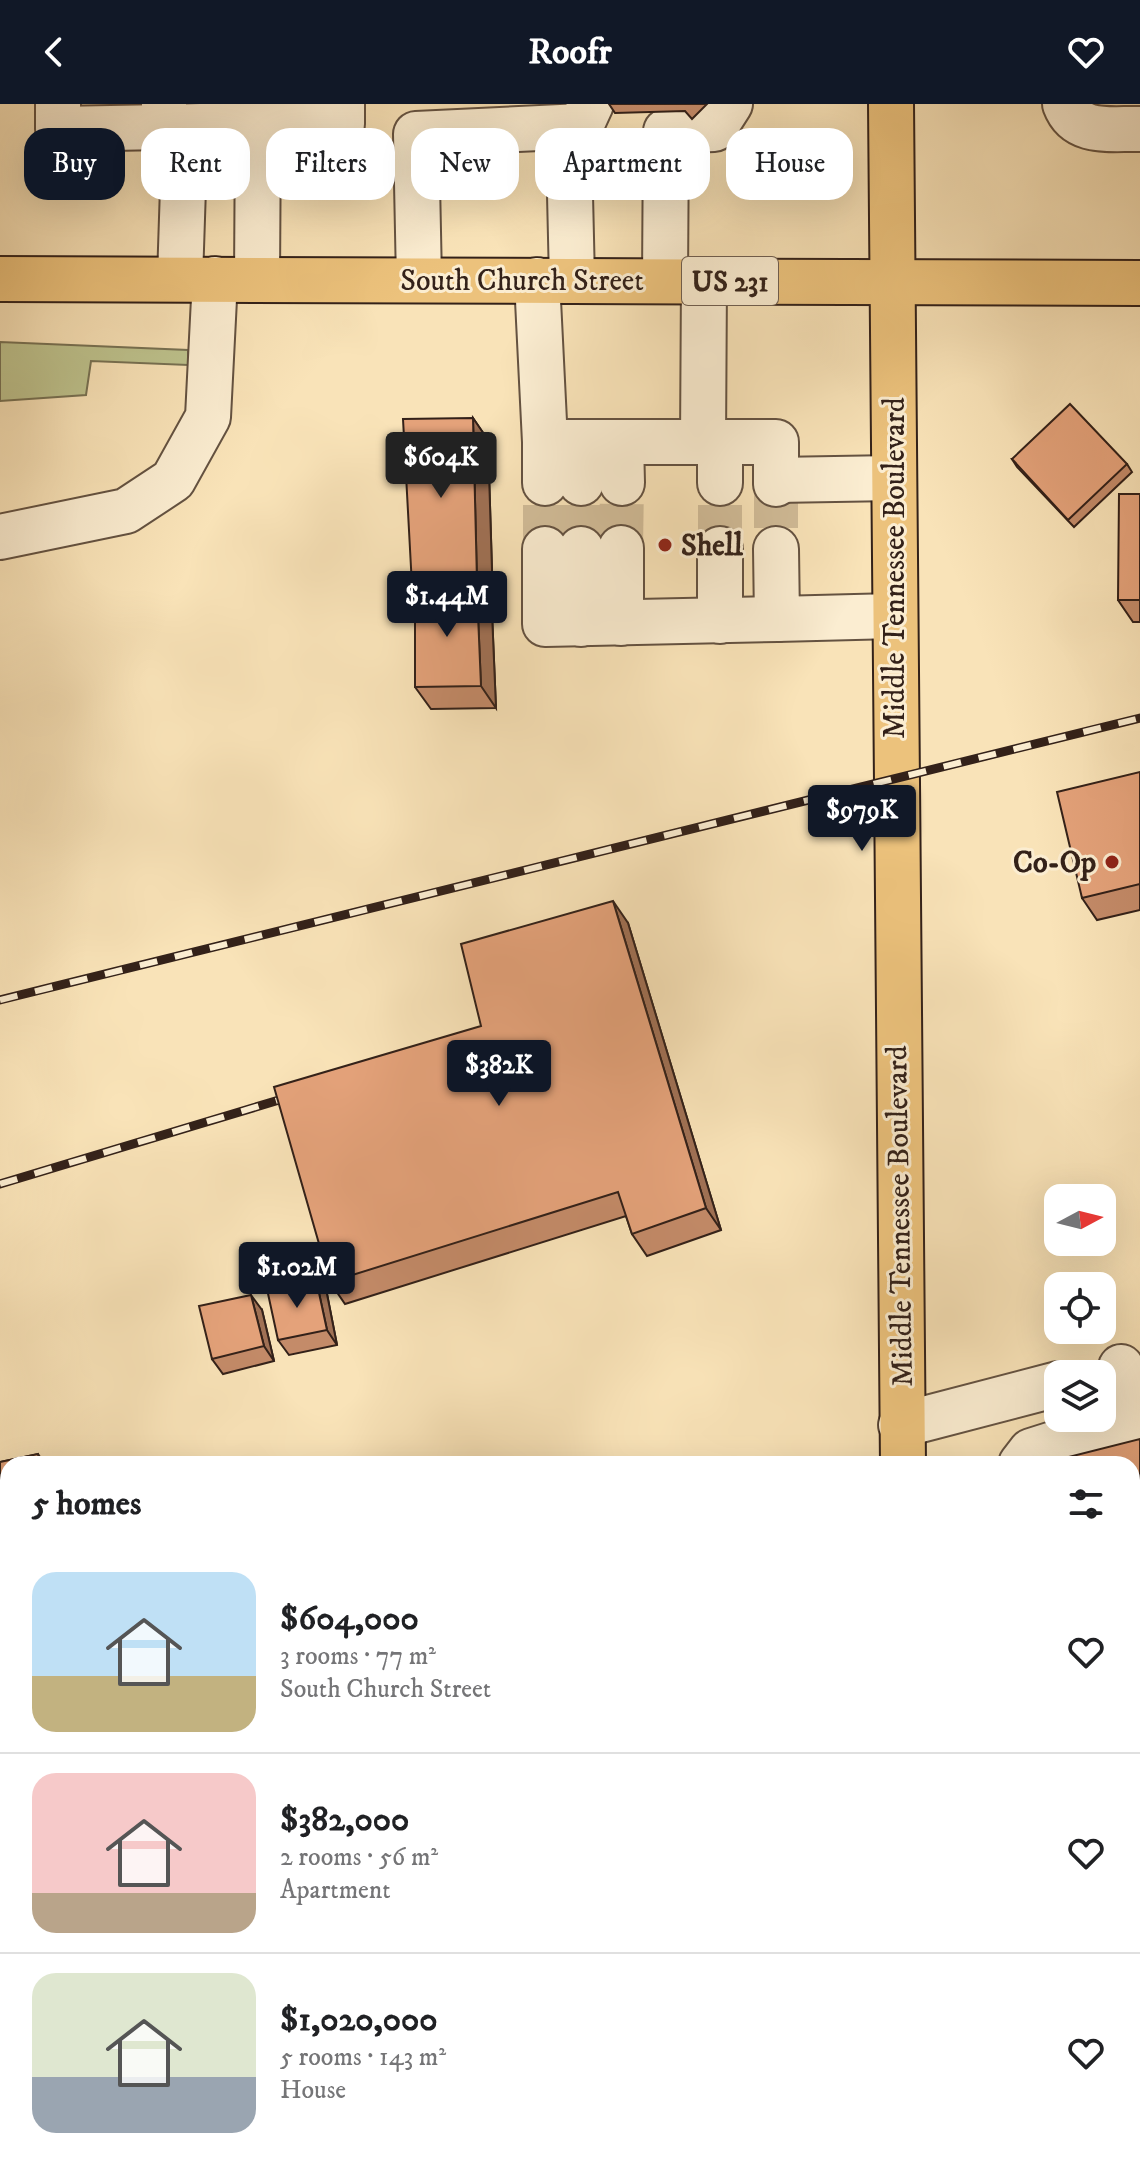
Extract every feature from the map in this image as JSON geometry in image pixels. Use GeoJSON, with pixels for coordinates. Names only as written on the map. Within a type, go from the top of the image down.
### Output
{"type":"FeatureCollection","features":[{"type":"Feature","properties":{"kind":"main road","name":"Middle Tennessee Boulevard"},"geometry":{"type":"LineString","coordinates":[[891,104],[902,1445]]}},
{"type":"Feature","properties":{"kind":"main road","name":"South Church Street"},"geometry":{"type":"LineString","coordinates":[[0,279],[1140,283]]}},
{"type":"Feature","properties":{"kind":"street"},"geometry":{"type":"LineString","coordinates":[[58,104],[58,129],[171,119],[267,118],[342,124],[342,104]]}},
{"type":"Feature","properties":{"kind":"street"},"geometry":{"type":"LineString","coordinates":[[714,456],[684,281],[666,131],[714,129],[730,104]]}},
{"type":"Feature","properties":{"kind":"street"},"geometry":{"type":"LineString","coordinates":[[1065,104],[1068,114],[1085,128],[1140,129]]}},
{"type":"Feature","properties":{"kind":"street"},"geometry":{"type":"LineString","coordinates":[[419,280],[416,119],[586,115],[569,152],[555,280],[582,463],[714,456],[776,442],[776,482],[894,478]]}},
{"type":"Feature","properties":{"kind":"street"},"geometry":{"type":"LineString","coordinates":[[0,537],[126,511],[173,480],[208,417],[217,279],[267,118]]}},
{"type":"Feature","properties":{"kind":"street"},"geometry":{"type":"LineString","coordinates":[[171,119],[217,279]]}},
{"type":"Feature","properties":{"kind":"street"},"geometry":{"type":"LineString","coordinates":[[601,623],[582,549],[545,624],[720,621],[894,616]]}},
{"type":"Feature","properties":{"kind":"street"},"geometry":{"type":"LineString","coordinates":[[720,549],[720,621]]}},
{"type":"Feature","properties":{"kind":"street"},"geometry":{"type":"LineString","coordinates":[[776,549],[777,619]]}},
{"type":"Feature","properties":{"kind":"street"},"geometry":{"type":"LineString","coordinates":[[1027,1456],[1031,1451],[1139,1416],[1119,1368]]}},
{"type":"Feature","properties":{"kind":"street"},"geometry":{"type":"LineString","coordinates":[[902,1445],[1044,1389]]}},
{"type":"Feature","properties":{"kind":"green space"},"geometry":{"type":"Polygon","coordinates":[[[0,342],[188,350],[188,365],[91,361],[86,395],[0,401],[0,342]]]}},
{"type":"Feature","properties":{"kind":"building"},"geometry":{"type":"Polygon","coordinates":[[[1070,404],[1127,464],[1068,520],[1012,459],[1070,404]]]}},
{"type":"Feature","properties":{"kind":"building"},"geometry":{"type":"Polygon","coordinates":[[[473,418],[477,581],[412,586],[403,419],[473,418]]]}},
{"type":"Feature","properties":{"kind":"building"},"geometry":{"type":"Polygon","coordinates":[[[1119,494],[1140,494],[1140,600],[1118,600],[1119,494]]]}},
{"type":"Feature","properties":{"kind":"building"},"geometry":{"type":"Polygon","coordinates":[[[477,591],[481,686],[415,687],[415,592],[477,591]]]}},
{"type":"Feature","properties":{"kind":"building","name":"Co-Op"},"geometry":{"type":"Polygon","coordinates":[[[1140,772],[1140,884],[1082,898],[1057,792],[1140,772]]]}},
{"type":"Feature","properties":{"kind":"building"},"geometry":{"type":"Polygon","coordinates":[[[613,901],[706,1208],[632,1234],[618,1192],[330,1282],[274,1087],[481,1026],[461,944],[613,901]]]}},
{"type":"Feature","properties":{"kind":"building"},"geometry":{"type":"Polygon","coordinates":[[[316,1279],[327,1330],[278,1340],[267,1289],[316,1279]]]}},
{"type":"Feature","properties":{"kind":"building"},"geometry":{"type":"Polygon","coordinates":[[[251,1295],[264,1346],[212,1359],[199,1306],[251,1295]]]}},
{"type":"Feature","properties":{"kind":"building"},"geometry":{"type":"Polygon","coordinates":[[[1140,1439],[1140,1456],[1073,1456],[1140,1439]]]}},
{"type":"Feature","properties":{"kind":"tunnel"},"geometry":{"type":"LineString","coordinates":[[545,483],[545,549]]}},
{"type":"Feature","properties":{"kind":"tunnel"},"geometry":{"type":"LineString","coordinates":[[581,483],[581,549]]}},
{"type":"Feature","properties":{"kind":"tunnel"},"geometry":{"type":"LineString","coordinates":[[621,548],[622,483]]}},
{"type":"Feature","properties":{"kind":"tunnel"},"geometry":{"type":"LineString","coordinates":[[720,483],[720,549]]}},
{"type":"Feature","properties":{"kind":"tunnel"},"geometry":{"type":"LineString","coordinates":[[776,484],[776,549]]}},
{"type":"Feature","properties":{"kind":"railway"},"geometry":{"type":"LineString","coordinates":[[0,1000],[1140,718]]}},
{"type":"Feature","properties":{"kind":"railway"},"geometry":{"type":"LineString","coordinates":[[0,1184],[299,1094]]}},
{"type":"Feature","properties":{"kind":"place","name":"Shell"},"geometry":{"type":"Point","coordinates":[665,545]}},
{"type":"Feature","properties":{"kind":"place","name":"Co-Op"},"geometry":{"type":"Point","coordinates":[1112,862]}}]}
